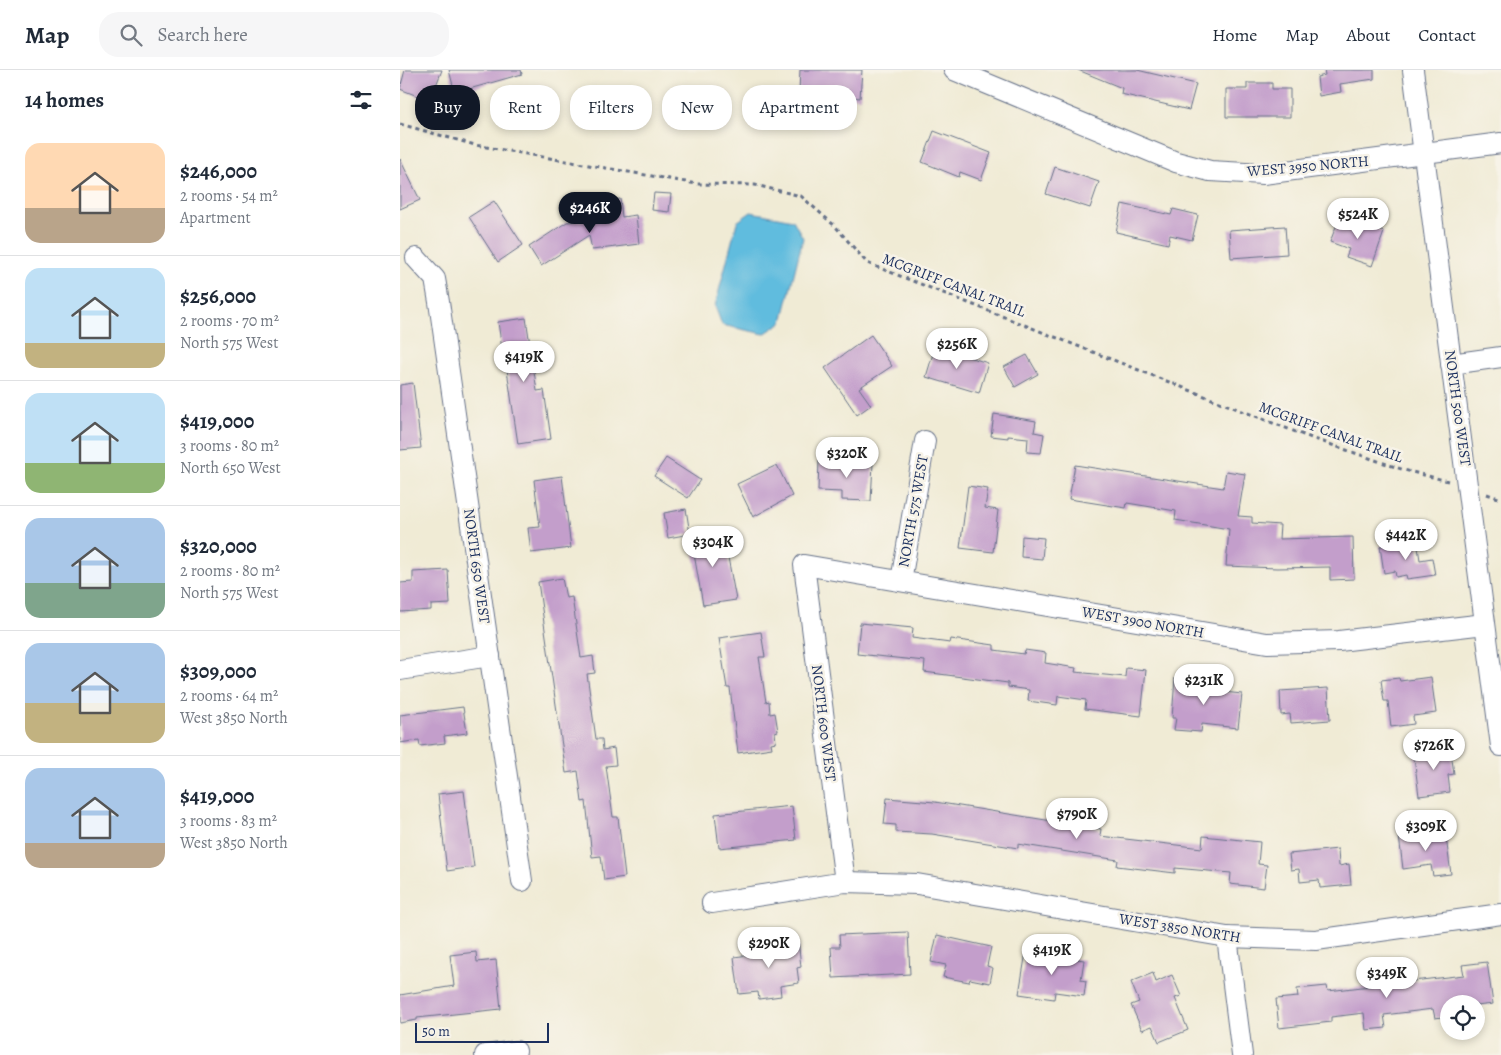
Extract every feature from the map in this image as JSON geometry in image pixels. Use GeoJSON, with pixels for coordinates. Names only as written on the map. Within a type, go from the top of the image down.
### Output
{"type":"FeatureCollection","features":[{"type":"Feature","properties":{"kind":"street","name":"WEST 3950 NORTH"},"geometry":{"type":"LineString","coordinates":[[954,70],[1176,162],[1210,171],[1263,174],[1501,143]]}},
{"type":"Feature","properties":{"kind":"street","name":"NORTH 500 WEST"},"geometry":{"type":"LineString","coordinates":[[1413,70],[1501,746]]}},
{"type":"Feature","properties":{"kind":"street","name":"NORTH 650 WEST"},"geometry":{"type":"LineString","coordinates":[[416,258],[435,278],[522,881]]}},
{"type":"Feature","properties":{"kind":"street"},"geometry":{"type":"LineString","coordinates":[[1451,364],[1501,357]]}},
{"type":"Feature","properties":{"kind":"street","name":"NORTH 575 WEST"},"geometry":{"type":"LineString","coordinates":[[901,581],[925,440]]}},
{"type":"Feature","properties":{"kind":"street","name":"WEST 3900 NORTH"},"geometry":{"type":"LineString","coordinates":[[804,565],[1268,643],[1339,641],[1485,624]]}},
{"type":"Feature","properties":{"kind":"street","name":"NORTH 600 WEST"},"geometry":{"type":"LineString","coordinates":[[804,565],[845,882]]}},
{"type":"Feature","properties":{"kind":"street"},"geometry":{"type":"LineString","coordinates":[[400,670],[490,656]]}},
{"type":"Feature","properties":{"kind":"street","name":"WEST 3850 NORTH"},"geometry":{"type":"LineString","coordinates":[[712,903],[845,882],[917,884],[1227,937],[1316,940],[1501,914]]}},
{"type":"Feature","properties":{"kind":"street"},"geometry":{"type":"LineString","coordinates":[[1227,937],[1242,1055]]}},
{"type":"Feature","properties":{"kind":"street"},"geometry":{"type":"LineString","coordinates":[[485,1055],[516,1051]]}},
{"type":"Feature","properties":{"kind":"path","name":"MCGRIFF CANAL TRAIL"},"geometry":{"type":"LineString","coordinates":[[400,124],[475,145],[697,184],[755,185],[801,196],[835,226],[867,263],[1306,436],[1404,470],[1448,481]]}},
{"type":"Feature","properties":{"kind":"path"},"geometry":{"type":"LineString","coordinates":[[1493,496],[1501,499]]}},
{"type":"Feature","properties":{"kind":"water"},"geometry":{"type":"Polygon","coordinates":[[[751,212],[793,220],[803,238],[782,322],[764,334],[722,325],[715,306],[737,222],[751,212]]]}},
{"type":"Feature","properties":{"kind":"building"},"geometry":{"type":"Polygon","coordinates":[[[405,70],[442,70],[436,85],[415,85],[415,95],[400,89],[405,70]]]}},
{"type":"Feature","properties":{"kind":"building"},"geometry":{"type":"Polygon","coordinates":[[[449,70],[521,70],[522,74],[480,86],[453,85],[449,70]]]}},
{"type":"Feature","properties":{"kind":"building"},"geometry":{"type":"Polygon","coordinates":[[[800,70],[862,70],[860,98],[857,98],[857,85],[799,85],[800,70]]]}},
{"type":"Feature","properties":{"kind":"building"},"geometry":{"type":"Polygon","coordinates":[[[1078,70],[1137,70],[1196,84],[1189,110],[1121,94],[1122,88],[1078,70]]]}},
{"type":"Feature","properties":{"kind":"building"},"geometry":{"type":"Polygon","coordinates":[[[1324,70],[1374,70],[1374,79],[1340,84],[1341,92],[1319,96],[1317,77],[1325,75],[1324,70]]]}},
{"type":"Feature","properties":{"kind":"building"},"geometry":{"type":"Polygon","coordinates":[[[1247,83],[1272,83],[1272,89],[1290,89],[1290,117],[1226,117],[1226,89],[1247,89],[1247,83]]]}},
{"type":"Feature","properties":{"kind":"building"},"geometry":{"type":"Polygon","coordinates":[[[934,131],[991,153],[981,180],[960,172],[959,177],[922,162],[934,131]]]}},
{"type":"Feature","properties":{"kind":"building"},"geometry":{"type":"Polygon","coordinates":[[[400,159],[420,200],[400,209],[400,159]]]}},
{"type":"Feature","properties":{"kind":"building"},"geometry":{"type":"Polygon","coordinates":[[[1055,167],[1099,182],[1090,208],[1046,194],[1055,167]]]}},
{"type":"Feature","properties":{"kind":"building"},"geometry":{"type":"Polygon","coordinates":[[[654,193],[671,194],[669,212],[652,210],[654,193]]]}},
{"type":"Feature","properties":{"kind":"building"},"geometry":{"type":"Polygon","coordinates":[[[620,199],[622,217],[636,215],[639,244],[592,250],[589,235],[541,266],[529,247],[567,222],[606,217],[604,201],[620,199]]]}},
{"type":"Feature","properties":{"kind":"building"},"geometry":{"type":"Polygon","coordinates":[[[494,201],[523,245],[498,262],[469,217],[494,201]]]}},
{"type":"Feature","properties":{"kind":"building"},"geometry":{"type":"Polygon","coordinates":[[[1122,204],[1171,215],[1173,209],[1198,215],[1192,240],[1170,235],[1168,244],[1116,232],[1122,204]]]}},
{"type":"Feature","properties":{"kind":"building"},"geometry":{"type":"Polygon","coordinates":[[[1340,216],[1384,232],[1372,266],[1346,257],[1349,249],[1330,242],[1340,216]]]}},
{"type":"Feature","properties":{"kind":"building"},"geometry":{"type":"Polygon","coordinates":[[[1285,226],[1287,254],[1231,258],[1229,230],[1285,226]]]}},
{"type":"Feature","properties":{"kind":"building"},"geometry":{"type":"Polygon","coordinates":[[[526,318],[537,391],[544,390],[551,439],[518,444],[498,322],[526,318]]]}},
{"type":"Feature","properties":{"kind":"building"},"geometry":{"type":"Polygon","coordinates":[[[871,335],[892,366],[859,388],[871,405],[857,415],[825,368],[871,335]]]}},
{"type":"Feature","properties":{"kind":"building"},"geometry":{"type":"Polygon","coordinates":[[[935,347],[988,363],[979,393],[926,377],[935,347]]]}},
{"type":"Feature","properties":{"kind":"building"},"geometry":{"type":"Polygon","coordinates":[[[1027,355],[1038,374],[1015,387],[1004,367],[1027,355]]]}},
{"type":"Feature","properties":{"kind":"building"},"geometry":{"type":"Polygon","coordinates":[[[413,383],[421,448],[400,450],[400,385],[413,383]]]}},
{"type":"Feature","properties":{"kind":"building"},"geometry":{"type":"Polygon","coordinates":[[[994,414],[1036,421],[1034,432],[1044,434],[1041,453],[1027,452],[1028,438],[991,436],[994,414]]]}},
{"type":"Feature","properties":{"kind":"building"},"geometry":{"type":"Polygon","coordinates":[[[666,458],[700,480],[688,498],[654,476],[666,458]]]}},
{"type":"Feature","properties":{"kind":"building"},"geometry":{"type":"Polygon","coordinates":[[[819,460],[873,463],[871,501],[842,500],[842,492],[818,491],[819,460]]]}},
{"type":"Feature","properties":{"kind":"building"},"geometry":{"type":"Polygon","coordinates":[[[777,465],[792,496],[753,517],[737,484],[777,465]]]}},
{"type":"Feature","properties":{"kind":"building"},"geometry":{"type":"Polygon","coordinates":[[[1075,465],[1223,488],[1226,471],[1245,474],[1238,516],[1252,517],[1252,523],[1280,525],[1279,539],[1353,537],[1354,579],[1330,580],[1330,567],[1277,568],[1226,566],[1229,529],[1175,520],[1176,511],[1127,503],[1126,508],[1069,499],[1075,465]]]}},
{"type":"Feature","properties":{"kind":"building"},"geometry":{"type":"Polygon","coordinates":[[[562,476],[571,548],[531,553],[528,528],[540,527],[534,480],[562,476]]]}},
{"type":"Feature","properties":{"kind":"building"},"geometry":{"type":"Polygon","coordinates":[[[968,486],[988,489],[985,508],[998,510],[993,552],[960,548],[968,486]]]}},
{"type":"Feature","properties":{"kind":"building"},"geometry":{"type":"Polygon","coordinates":[[[686,509],[690,534],[668,538],[664,513],[686,509]]]}},
{"type":"Feature","properties":{"kind":"building"},"geometry":{"type":"Polygon","coordinates":[[[723,531],[736,600],[703,605],[691,537],[723,531]]]}},
{"type":"Feature","properties":{"kind":"building"},"geometry":{"type":"Polygon","coordinates":[[[1022,536],[1044,538],[1042,559],[1021,557],[1022,536]]]}},
{"type":"Feature","properties":{"kind":"building"},"geometry":{"type":"Polygon","coordinates":[[[1417,541],[1420,560],[1432,558],[1435,575],[1407,579],[1406,575],[1396,577],[1395,571],[1384,573],[1380,546],[1417,541]]]}},
{"type":"Feature","properties":{"kind":"building"},"geometry":{"type":"Polygon","coordinates":[[[448,570],[450,604],[431,605],[431,610],[400,612],[400,583],[413,582],[413,572],[448,570]]]}},
{"type":"Feature","properties":{"kind":"building"},"geometry":{"type":"Polygon","coordinates":[[[562,578],[566,598],[572,597],[581,658],[593,656],[595,673],[587,674],[596,739],[602,739],[603,750],[614,748],[616,765],[606,766],[613,817],[618,817],[625,877],[604,880],[601,856],[592,857],[586,801],[582,802],[578,771],[566,773],[538,582],[562,578]]]}},
{"type":"Feature","properties":{"kind":"building"},"geometry":{"type":"Polygon","coordinates":[[[860,623],[913,628],[912,638],[950,643],[951,639],[994,645],[994,650],[1024,654],[1025,650],[1046,653],[1045,663],[1076,668],[1075,672],[1125,677],[1126,668],[1146,670],[1141,716],[1085,709],[1086,700],[1058,696],[1057,705],[1028,701],[1029,690],[1008,687],[1008,683],[924,672],[925,661],[857,654],[860,623]]]}},
{"type":"Feature","properties":{"kind":"building"},"geometry":{"type":"Polygon","coordinates":[[[761,632],[765,657],[759,657],[766,702],[769,701],[770,714],[775,713],[778,731],[775,732],[776,742],[771,743],[772,748],[738,753],[730,688],[727,688],[719,638],[761,632]]]}},
{"type":"Feature","properties":{"kind":"building"},"geometry":{"type":"Polygon","coordinates":[[[1431,677],[1436,713],[1413,716],[1414,724],[1391,727],[1388,701],[1384,701],[1381,680],[1399,678],[1400,681],[1431,677]]]}},
{"type":"Feature","properties":{"kind":"building"},"geometry":{"type":"Polygon","coordinates":[[[1175,678],[1207,681],[1206,690],[1242,694],[1238,728],[1202,724],[1201,732],[1174,730],[1176,718],[1172,718],[1175,678]]]}},
{"type":"Feature","properties":{"kind":"building"},"geometry":{"type":"Polygon","coordinates":[[[1328,688],[1330,720],[1291,723],[1290,714],[1281,715],[1280,691],[1328,688]]]}},
{"type":"Feature","properties":{"kind":"building"},"geometry":{"type":"Polygon","coordinates":[[[463,707],[467,733],[444,736],[445,743],[420,746],[419,740],[400,743],[400,715],[463,707]]]}},
{"type":"Feature","properties":{"kind":"building"},"geometry":{"type":"Polygon","coordinates":[[[1444,744],[1445,753],[1451,752],[1454,774],[1448,775],[1450,792],[1419,796],[1414,757],[1426,756],[1425,747],[1444,744]]]}},
{"type":"Feature","properties":{"kind":"building"},"geometry":{"type":"Polygon","coordinates":[[[464,791],[474,867],[447,871],[438,794],[464,791]]]}},
{"type":"Feature","properties":{"kind":"building"},"geometry":{"type":"Polygon","coordinates":[[[887,798],[935,802],[1101,829],[1100,836],[1202,848],[1203,836],[1260,842],[1258,864],[1267,865],[1264,888],[1230,884],[1231,873],[1175,868],[1175,873],[1117,866],[1118,860],[1018,844],[1018,848],[932,834],[896,832],[896,825],[884,824],[887,798]]]}},
{"type":"Feature","properties":{"kind":"building"},"geometry":{"type":"Polygon","coordinates":[[[792,806],[796,840],[719,848],[715,814],[792,806]]]}},
{"type":"Feature","properties":{"kind":"building"},"geometry":{"type":"Polygon","coordinates":[[[1445,830],[1451,874],[1433,876],[1431,865],[1403,869],[1399,836],[1445,830]]]}},
{"type":"Feature","properties":{"kind":"building"},"geometry":{"type":"Polygon","coordinates":[[[1338,849],[1339,866],[1349,864],[1351,885],[1320,888],[1319,880],[1300,882],[1299,869],[1291,870],[1289,854],[1338,849]]]}},
{"type":"Feature","properties":{"kind":"building"},"geometry":{"type":"Polygon","coordinates":[[[908,932],[910,974],[833,978],[831,947],[840,947],[839,935],[908,932]]]}},
{"type":"Feature","properties":{"kind":"building"},"geometry":{"type":"Polygon","coordinates":[[[937,935],[991,947],[987,966],[993,968],[990,983],[970,979],[969,982],[943,977],[946,965],[931,962],[937,935]]]}},
{"type":"Feature","properties":{"kind":"building"},"geometry":{"type":"Polygon","coordinates":[[[798,939],[801,967],[797,968],[799,983],[780,986],[781,996],[759,999],[758,992],[739,994],[734,957],[764,953],[762,943],[798,939]]]}},
{"type":"Feature","properties":{"kind":"building"},"geometry":{"type":"Polygon","coordinates":[[[476,952],[477,962],[496,960],[501,1009],[417,1018],[417,1020],[400,1023],[400,995],[454,986],[450,955],[476,952]]]}},
{"type":"Feature","properties":{"kind":"building"},"geometry":{"type":"Polygon","coordinates":[[[1026,952],[1084,960],[1081,980],[1086,981],[1084,996],[1055,992],[1054,999],[1019,994],[1026,952]]]}},
{"type":"Feature","properties":{"kind":"building"},"geometry":{"type":"Polygon","coordinates":[[[1487,962],[1493,1004],[1485,1005],[1485,995],[1440,995],[1440,1017],[1435,1018],[1433,1009],[1384,1015],[1386,1028],[1366,1030],[1364,1013],[1331,1017],[1331,1022],[1279,1028],[1276,999],[1298,997],[1297,989],[1327,986],[1328,991],[1464,975],[1462,965],[1487,962]]]}},
{"type":"Feature","properties":{"kind":"building"},"geometry":{"type":"Polygon","coordinates":[[[1153,973],[1156,982],[1172,975],[1181,996],[1175,998],[1188,1030],[1159,1042],[1152,1026],[1142,1030],[1131,1005],[1139,1002],[1131,982],[1153,973]]]}}]}
